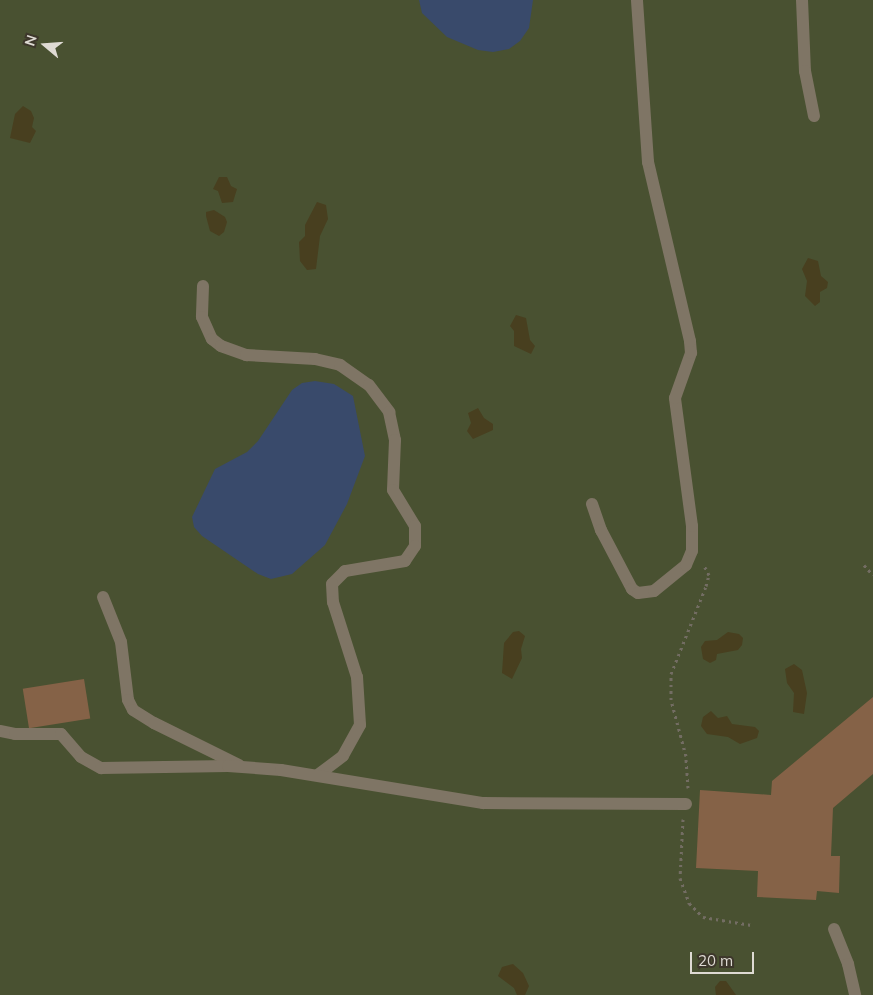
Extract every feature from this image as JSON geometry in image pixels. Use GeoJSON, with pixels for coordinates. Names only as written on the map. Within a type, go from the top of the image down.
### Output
{"type":"FeatureCollection","features":[{"type":"Feature","properties":{"kind":"lane"},"geometry":{"type":"LineString","coordinates":[[592,504],[627,585],[638,593],[654,591],[665,585],[686,565],[692,551],[692,526],[676,405],[677,386],[691,353],[690,341],[648,162],[637,0]]}},
{"type":"Feature","properties":{"kind":"lane"},"geometry":{"type":"LineString","coordinates":[[802,0],[806,70],[814,116]]}},
{"type":"Feature","properties":{"kind":"lane"},"geometry":{"type":"LineString","coordinates":[[203,286],[202,317],[212,339],[221,346],[246,355],[315,359],[340,365],[369,385],[389,412],[395,440],[394,490],[414,526],[415,546],[405,561],[345,571],[332,584],[333,602],[354,663],[359,691],[360,725],[343,756],[318,775]]}},
{"type":"Feature","properties":{"kind":"lane"},"geometry":{"type":"LineString","coordinates":[[102,597],[121,642],[128,700],[133,710],[154,723],[246,768]]}},
{"type":"Feature","properties":{"kind":"lane"},"geometry":{"type":"LineString","coordinates":[[0,730],[15,734],[61,734],[81,757],[101,768],[246,768],[318,775],[468,802],[686,804]]}},
{"type":"Feature","properties":{"kind":"lane"},"geometry":{"type":"LineString","coordinates":[[834,928],[848,964],[856,995]]}},
{"type":"Feature","properties":{"kind":"path"},"geometry":{"type":"LineString","coordinates":[[692,551],[701,558],[709,575],[679,648],[671,686],[672,711],[688,773],[680,878],[689,903],[703,916],[751,925]]}},
{"type":"Feature","properties":{"kind":"path"},"geometry":{"type":"LineString","coordinates":[[864,566],[873,575]]}},
{"type":"Feature","properties":{"kind":"green space"},"geometry":{"type":"Polygon","coordinates":[[[0,0],[873,0],[873,995],[0,995],[0,0]]]}},
{"type":"Feature","properties":{"kind":"sand"},"geometry":{"type":"Polygon","coordinates":[[[23,106],[31,111],[34,118],[32,127],[36,131],[30,143],[10,138],[15,114],[23,106]]]}},
{"type":"Feature","properties":{"kind":"sand"},"geometry":{"type":"Polygon","coordinates":[[[219,177],[227,177],[231,186],[237,189],[233,202],[222,203],[218,191],[213,189],[219,177]]]}},
{"type":"Feature","properties":{"kind":"sand"},"geometry":{"type":"Polygon","coordinates":[[[317,202],[326,205],[328,219],[320,236],[316,269],[307,270],[300,261],[299,242],[305,236],[305,225],[317,202]]]}},
{"type":"Feature","properties":{"kind":"sand"},"geometry":{"type":"Polygon","coordinates":[[[214,210],[225,217],[227,222],[224,232],[219,236],[210,231],[206,216],[206,212],[214,210]]]}},
{"type":"Feature","properties":{"kind":"sand"},"geometry":{"type":"Polygon","coordinates":[[[808,258],[818,261],[821,276],[828,282],[827,288],[820,292],[820,302],[815,306],[805,296],[807,281],[802,269],[808,258]]]}},
{"type":"Feature","properties":{"kind":"sand"},"geometry":{"type":"Polygon","coordinates":[[[516,315],[526,318],[530,340],[535,346],[531,354],[514,346],[514,331],[510,326],[516,315]]]}},
{"type":"Feature","properties":{"kind":"sand"},"geometry":{"type":"Polygon","coordinates":[[[478,408],[484,418],[493,424],[493,430],[473,439],[467,431],[471,423],[468,413],[478,408]]]}},
{"type":"Feature","properties":{"kind":"sand"},"geometry":{"type":"Polygon","coordinates":[[[519,631],[525,636],[521,649],[522,658],[512,679],[502,673],[504,643],[513,632],[519,631]]]}},
{"type":"Feature","properties":{"kind":"sand"},"geometry":{"type":"Polygon","coordinates":[[[728,632],[739,634],[743,638],[742,645],[738,650],[717,654],[716,660],[710,663],[703,659],[701,647],[705,641],[717,640],[728,632]]]}},
{"type":"Feature","properties":{"kind":"sand"},"geometry":{"type":"Polygon","coordinates":[[[794,664],[802,670],[807,693],[804,714],[793,712],[794,693],[787,683],[785,669],[794,664]]]}},
{"type":"Feature","properties":{"kind":"sand"},"geometry":{"type":"Polygon","coordinates":[[[711,711],[718,718],[727,716],[732,724],[755,727],[759,731],[757,738],[740,744],[728,737],[707,734],[701,726],[703,717],[711,711]]]}},
{"type":"Feature","properties":{"kind":"sand"},"geometry":{"type":"Polygon","coordinates":[[[513,964],[523,973],[529,986],[525,995],[517,995],[514,988],[498,976],[502,967],[513,964]]]}},
{"type":"Feature","properties":{"kind":"sand"},"geometry":{"type":"Polygon","coordinates":[[[720,981],[726,981],[736,995],[716,995],[715,987],[720,981]]]}},
{"type":"Feature","properties":{"kind":"water"},"geometry":{"type":"Polygon","coordinates":[[[419,0],[533,0],[529,28],[520,41],[509,49],[493,52],[478,50],[447,37],[422,13],[419,0]]]}},
{"type":"Feature","properties":{"kind":"water"},"geometry":{"type":"Polygon","coordinates":[[[315,381],[334,384],[353,396],[365,456],[347,504],[325,545],[292,574],[271,579],[258,574],[202,536],[194,527],[192,517],[215,469],[247,452],[258,441],[292,390],[302,383],[315,381]]]}},
{"type":"Feature","properties":{"kind":"building"},"geometry":{"type":"Polygon","coordinates":[[[84,679],[90,719],[29,728],[23,689],[84,679]]]}},
{"type":"Feature","properties":{"kind":"building"},"geometry":{"type":"Polygon","coordinates":[[[873,697],[873,774],[833,808],[831,856],[840,856],[839,893],[817,891],[816,900],[757,897],[758,871],[696,868],[700,790],[771,795],[772,781],[873,697]]]}}]}
